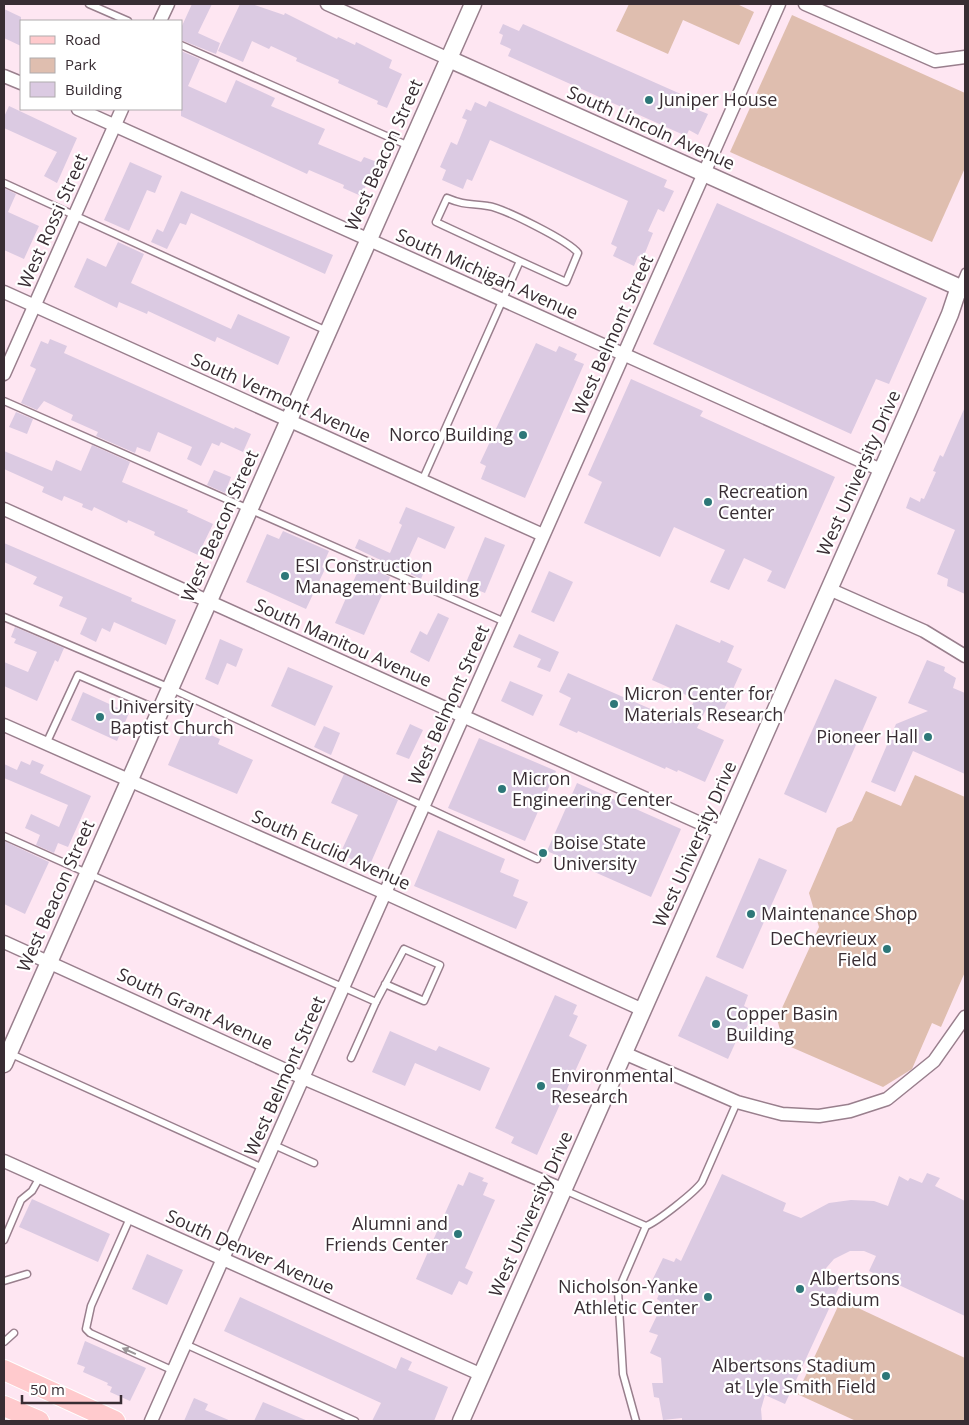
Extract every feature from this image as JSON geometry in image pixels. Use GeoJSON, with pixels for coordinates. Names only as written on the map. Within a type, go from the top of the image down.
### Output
{"type":"FeatureCollection","features":[{"type":"Feature","properties":{"kind":"main road"},"geometry":{"type":"LineString","coordinates":[[4,1370],[115,1421]]}},
{"type":"Feature","properties":{"kind":"main road"},"geometry":{"type":"LineString","coordinates":[[4,1406],[39,1421]]}},
{"type":"Feature","properties":{"kind":"street"},"geometry":{"type":"LineString","coordinates":[[160,20],[168,4]]}},
{"type":"Feature","properties":{"kind":"street","name":"South Lincoln Avenue"},"geometry":{"type":"LineString","coordinates":[[327,4],[962,289]]}},
{"type":"Feature","properties":{"kind":"street","name":"West Beacon Street"},"geometry":{"type":"LineString","coordinates":[[6,1058],[473,4]]}},
{"type":"Feature","properties":{"kind":"street","name":"West Belmont Street"},"geometry":{"type":"LineString","coordinates":[[151,1421],[779,4]]}},
{"type":"Feature","properties":{"kind":"street"},"geometry":{"type":"LineString","coordinates":[[805,4],[935,61],[965,57]]}},
{"type":"Feature","properties":{"kind":"street"},"geometry":{"type":"LineString","coordinates":[[4,76],[20,83]]}},
{"type":"Feature","properties":{"kind":"street","name":"South Michigan Avenue"},"geometry":{"type":"LineString","coordinates":[[80,110],[881,470]]}},
{"type":"Feature","properties":{"kind":"street","name":"West Rossi Street"},"geometry":{"type":"LineString","coordinates":[[4,374],[122,110]]}},
{"type":"Feature","properties":{"kind":"street","name":"West University Drive"},"geometry":{"type":"LineString","coordinates":[[461,1421],[962,289]]}},
{"type":"Feature","properties":{"kind":"street","name":"South Vermont Avenue"},"geometry":{"type":"LineString","coordinates":[[4,292],[544,535]]}},
{"type":"Feature","properties":{"kind":"street","name":"South Manitou Avenue"},"geometry":{"type":"LineString","coordinates":[[4,509],[722,833]]}},
{"type":"Feature","properties":{"kind":"street"},"geometry":{"type":"LineString","coordinates":[[829,589],[924,632],[965,656]]}},
{"type":"Feature","properties":{"kind":"street","name":"South Euclid Avenue"},"geometry":{"type":"LineString","coordinates":[[4,725],[385,893],[642,1010]]}},
{"type":"Feature","properties":{"kind":"street","name":"South Grant Avenue"},"geometry":{"type":"LineString","coordinates":[[4,942],[303,1078],[564,1190]]}},
{"type":"Feature","properties":{"kind":"street"},"geometry":{"type":"LineString","coordinates":[[624,1053],[737,1102],[782,1114],[818,1116],[850,1111],[887,1100],[934,1061],[965,1016]]}},
{"type":"Feature","properties":{"kind":"street","name":"South Denver Avenue"},"geometry":{"type":"LineString","coordinates":[[4,1161],[482,1375]]}},
{"type":"Feature","properties":{"kind":"lane"},"geometry":{"type":"LineString","coordinates":[[89,4],[126,20]]}},
{"type":"Feature","properties":{"kind":"lane"},"geometry":{"type":"LineString","coordinates":[[182,45],[410,146]]}},
{"type":"Feature","properties":{"kind":"lane"},"geometry":{"type":"LineString","coordinates":[[4,183],[328,332]]}},
{"type":"Feature","properties":{"kind":"lane"},"geometry":{"type":"LineString","coordinates":[[447,198],[465,205],[489,206],[562,239],[578,252],[566,282],[520,262],[436,222],[447,198]]}},
{"type":"Feature","properties":{"kind":"lane"},"geometry":{"type":"LineString","coordinates":[[422,481],[520,262]]}},
{"type":"Feature","properties":{"kind":"lane"},"geometry":{"type":"LineString","coordinates":[[962,289],[965,272]]}},
{"type":"Feature","properties":{"kind":"lane"},"geometry":{"type":"LineString","coordinates":[[4,401],[505,622]]}},
{"type":"Feature","properties":{"kind":"lane"},"geometry":{"type":"LineString","coordinates":[[4,617],[170,688],[537,859]]}},
{"type":"Feature","properties":{"kind":"lane"},"geometry":{"type":"LineString","coordinates":[[46,744],[78,675],[160,710]]}},
{"type":"Feature","properties":{"kind":"lane"},"geometry":{"type":"LineString","coordinates":[[4,836],[376,1002]]}},
{"type":"Feature","properties":{"kind":"lane"},"geometry":{"type":"LineString","coordinates":[[352,1058],[376,1002],[385,984],[404,949],[440,965],[424,1001],[385,984]]}},
{"type":"Feature","properties":{"kind":"lane"},"geometry":{"type":"LineString","coordinates":[[6,1058],[263,1168]]}},
{"type":"Feature","properties":{"kind":"lane"},"geometry":{"type":"LineString","coordinates":[[636,1421],[623,1374],[618,1291],[646,1226],[696,1191],[702,1182],[737,1102]]}},
{"type":"Feature","properties":{"kind":"lane"},"geometry":{"type":"LineString","coordinates":[[274,1145],[314,1163]]}},
{"type":"Feature","properties":{"kind":"lane"},"geometry":{"type":"LineString","coordinates":[[4,1240],[21,1200],[32,1191],[40,1177]]}},
{"type":"Feature","properties":{"kind":"lane"},"geometry":{"type":"LineString","coordinates":[[564,1190],[646,1226]]}},
{"type":"Feature","properties":{"kind":"lane"},"geometry":{"type":"LineString","coordinates":[[130,1218],[91,1306],[86,1329],[90,1333],[174,1371]]}},
{"type":"Feature","properties":{"kind":"lane"},"geometry":{"type":"LineString","coordinates":[[4,1281],[27,1274]]}},
{"type":"Feature","properties":{"kind":"lane"},"geometry":{"type":"LineString","coordinates":[[4,1342],[14,1333]]}},
{"type":"Feature","properties":{"kind":"lane"},"geometry":{"type":"LineString","coordinates":[[185,1344],[355,1421]]}},
{"type":"Feature","properties":{"kind":"green space"},"geometry":{"type":"Polygon","coordinates":[[[629,4],[737,4],[754,12],[739,45],[683,20],[668,54],[616,31],[629,4]]]}},
{"type":"Feature","properties":{"kind":"green space"},"geometry":{"type":"Polygon","coordinates":[[[792,15],[965,93],[965,168],[932,242],[730,152],[792,15]]]}},
{"type":"Feature","properties":{"kind":"green space","name":"DeChevrieux Field"},"geometry":{"type":"Polygon","coordinates":[[[915,775],[965,797],[965,972],[941,1027],[932,1023],[912,1069],[883,1087],[784,1044],[777,1019],[819,927],[809,893],[837,828],[852,821],[866,791],[901,806],[915,775]]]}},
{"type":"Feature","properties":{"kind":"green space","name":"Albertsons Stadium at Lyle Smith Field"},"geometry":{"type":"Polygon","coordinates":[[[841,1300],[965,1358],[965,1421],[856,1421],[797,1394],[841,1300]]]}},
{"type":"Feature","properties":{"kind":"building"},"geometry":{"type":"Polygon","coordinates":[[[192,4],[212,4],[198,33],[220,43],[216,54],[182,40],[182,26],[192,4]]]}},
{"type":"Feature","properties":{"kind":"building"},"geometry":{"type":"Polygon","coordinates":[[[240,4],[252,4],[284,15],[285,13],[337,39],[338,37],[355,45],[356,42],[392,60],[389,68],[402,74],[387,108],[377,104],[378,101],[338,83],[339,80],[296,61],[297,58],[271,46],[269,49],[252,41],[243,62],[218,51],[240,4]]]}},
{"type":"Feature","properties":{"kind":"building"},"geometry":{"type":"Polygon","coordinates":[[[4,9],[21,17],[20,46],[4,38],[4,9]]]}},
{"type":"Feature","properties":{"kind":"building"},"geometry":{"type":"Polygon","coordinates":[[[503,24],[519,31],[523,24],[701,103],[698,110],[708,114],[698,135],[689,130],[686,136],[508,56],[511,49],[500,44],[503,35],[499,33],[503,24]]]}},
{"type":"Feature","properties":{"kind":"building"},"geometry":{"type":"Polygon","coordinates":[[[182,51],[200,59],[188,86],[226,103],[236,80],[275,98],[271,106],[325,129],[318,144],[361,162],[364,157],[377,162],[361,196],[343,188],[344,185],[309,170],[307,174],[181,116],[182,51]]]}},
{"type":"Feature","properties":{"kind":"building"},"geometry":{"type":"Polygon","coordinates":[[[489,101],[667,180],[664,187],[674,191],[664,212],[658,209],[648,231],[653,233],[643,258],[638,256],[634,266],[613,256],[617,247],[611,244],[628,201],[490,140],[472,181],[467,179],[463,189],[442,180],[446,170],[440,167],[451,142],[457,145],[467,120],[462,118],[466,109],[471,111],[475,102],[486,107],[489,101]]]}},
{"type":"Feature","properties":{"kind":"building"},"geometry":{"type":"Polygon","coordinates":[[[9,106],[77,138],[57,183],[44,176],[57,152],[4,128],[4,117],[9,106]]]}},
{"type":"Feature","properties":{"kind":"building"},"geometry":{"type":"Polygon","coordinates":[[[130,162],[162,176],[155,193],[147,190],[129,231],[104,220],[130,162]]]}},
{"type":"Feature","properties":{"kind":"building"},"geometry":{"type":"Polygon","coordinates":[[[4,188],[16,194],[8,212],[39,226],[24,259],[4,250],[4,188]]]}},
{"type":"Feature","properties":{"kind":"building"},"geometry":{"type":"Polygon","coordinates":[[[181,191],[333,255],[325,274],[191,213],[186,225],[180,223],[167,249],[151,242],[157,229],[163,232],[181,191]]]}},
{"type":"Feature","properties":{"kind":"building"},"geometry":{"type":"Polygon","coordinates":[[[717,203],[927,298],[889,384],[876,379],[851,434],[653,344],[717,203]]]}},
{"type":"Feature","properties":{"kind":"building"},"geometry":{"type":"Polygon","coordinates":[[[118,242],[144,254],[131,283],[231,329],[238,314],[290,337],[278,365],[217,337],[215,342],[148,311],[147,314],[119,302],[117,308],[74,287],[87,258],[106,267],[118,242]]]}},
{"type":"Feature","properties":{"kind":"building"},"geometry":{"type":"Polygon","coordinates":[[[50,339],[67,346],[64,353],[234,429],[235,427],[251,434],[243,452],[221,442],[219,446],[212,443],[201,466],[187,459],[192,447],[158,432],[150,452],[137,447],[135,453],[96,436],[98,432],[71,420],[73,415],[44,401],[37,410],[21,403],[36,369],[30,366],[41,341],[48,344],[50,339]]]}},
{"type":"Feature","properties":{"kind":"building","name":"Norco Building"},"geometry":{"type":"Polygon","coordinates":[[[536,343],[556,352],[559,346],[577,354],[574,360],[584,364],[525,498],[481,479],[486,466],[480,463],[536,343]]]}},
{"type":"Feature","properties":{"kind":"building","name":"Recreation Center"},"geometry":{"type":"Polygon","coordinates":[[[631,379],[703,411],[700,416],[835,477],[785,589],[767,581],[772,571],[744,558],[729,590],[710,582],[725,550],[674,527],[660,557],[584,523],[602,482],[588,475],[631,379]]]}},
{"type":"Feature","properties":{"kind":"building"},"geometry":{"type":"Polygon","coordinates":[[[965,407],[965,594],[947,586],[948,579],[937,574],[955,530],[906,508],[910,497],[920,502],[921,498],[924,499],[936,472],[933,471],[940,455],[943,457],[965,407]]]}},
{"type":"Feature","properties":{"kind":"building"},"geometry":{"type":"Polygon","coordinates":[[[16,412],[33,419],[27,434],[9,427],[16,412]]]}},
{"type":"Feature","properties":{"kind":"building"},"geometry":{"type":"Polygon","coordinates":[[[92,445],[130,462],[122,482],[188,510],[187,512],[213,524],[198,555],[154,535],[155,532],[128,520],[127,523],[94,507],[92,511],[82,507],[83,504],[64,496],[62,501],[42,492],[44,487],[4,469],[4,451],[52,471],[56,460],[81,471],[92,445]]]}},
{"type":"Feature","properties":{"kind":"building"},"geometry":{"type":"Polygon","coordinates":[[[214,470],[231,477],[225,493],[207,485],[214,470]]]}},
{"type":"Feature","properties":{"kind":"building"},"geometry":{"type":"Polygon","coordinates":[[[406,507],[455,527],[445,549],[418,537],[408,559],[426,567],[421,579],[355,548],[359,539],[390,553],[402,525],[399,523],[406,507]]]}},
{"type":"Feature","properties":{"kind":"building","name":"ESI Construction Management Building"},"geometry":{"type":"Polygon","coordinates":[[[283,531],[329,551],[322,567],[325,569],[306,609],[246,582],[267,534],[279,539],[283,531]]]}},
{"type":"Feature","properties":{"kind":"building"},"geometry":{"type":"Polygon","coordinates":[[[485,537],[505,545],[485,593],[465,585],[485,537]]]}},
{"type":"Feature","properties":{"kind":"building"},"geometry":{"type":"Polygon","coordinates":[[[4,543],[132,598],[131,601],[176,620],[166,645],[114,622],[110,632],[102,628],[96,642],[80,634],[87,618],[59,606],[63,597],[33,584],[37,577],[4,562],[4,543]]]}},
{"type":"Feature","properties":{"kind":"building"},"geometry":{"type":"Polygon","coordinates":[[[361,564],[390,577],[364,635],[335,623],[361,564]]]}},
{"type":"Feature","properties":{"kind":"building"},"geometry":{"type":"Polygon","coordinates":[[[549,571],[573,582],[554,622],[531,612],[549,571]]]}},
{"type":"Feature","properties":{"kind":"building"},"geometry":{"type":"Polygon","coordinates":[[[438,613],[449,618],[429,662],[410,652],[420,631],[427,635],[438,613]]]}},
{"type":"Feature","properties":{"kind":"building","name":"Micron Center for Materials Research"},"geometry":{"type":"Polygon","coordinates":[[[676,624],[720,643],[721,640],[734,646],[727,662],[742,669],[722,714],[707,707],[697,728],[724,740],[705,782],[678,770],[677,772],[666,767],[665,769],[578,731],[577,733],[559,725],[571,698],[559,692],[568,673],[683,723],[695,699],[652,680],[676,624]]]}},
{"type":"Feature","properties":{"kind":"building"},"geometry":{"type":"Polygon","coordinates":[[[15,627],[64,648],[58,662],[55,660],[37,701],[4,686],[4,662],[28,672],[37,652],[14,643],[16,639],[11,637],[15,627]]]}},
{"type":"Feature","properties":{"kind":"building"},"geometry":{"type":"Polygon","coordinates":[[[519,634],[559,652],[550,672],[537,667],[541,659],[513,647],[519,634]]]}},
{"type":"Feature","properties":{"kind":"building"},"geometry":{"type":"Polygon","coordinates":[[[220,639],[243,649],[236,667],[227,663],[218,685],[205,679],[220,639]]]}},
{"type":"Feature","properties":{"kind":"building","name":"Pioneer Hall"},"geometry":{"type":"Polygon","coordinates":[[[927,660],[945,667],[944,671],[956,678],[953,688],[965,693],[965,774],[913,751],[895,792],[871,782],[896,724],[928,711],[908,703],[927,660]]]}},
{"type":"Feature","properties":{"kind":"building"},"geometry":{"type":"Polygon","coordinates":[[[288,667],[333,686],[315,726],[271,706],[288,667]]]}},
{"type":"Feature","properties":{"kind":"building"},"geometry":{"type":"Polygon","coordinates":[[[835,679],[877,697],[826,813],[784,794],[835,679]]]}},
{"type":"Feature","properties":{"kind":"building"},"geometry":{"type":"Polygon","coordinates":[[[510,681],[543,695],[533,716],[501,701],[510,681]]]}},
{"type":"Feature","properties":{"kind":"building","name":"University Baptist Church"},"geometry":{"type":"Polygon","coordinates":[[[83,692],[129,713],[117,741],[71,720],[83,692]]]}},
{"type":"Feature","properties":{"kind":"building"},"geometry":{"type":"Polygon","coordinates":[[[186,724],[220,739],[218,744],[253,760],[237,794],[168,765],[186,724]]]}},
{"type":"Feature","properties":{"kind":"building"},"geometry":{"type":"Polygon","coordinates":[[[410,724],[423,730],[409,759],[396,754],[410,724]]]}},
{"type":"Feature","properties":{"kind":"building"},"geometry":{"type":"Polygon","coordinates":[[[324,726],[340,733],[331,755],[314,747],[324,726]]]}},
{"type":"Feature","properties":{"kind":"building","name":"Micron Engineering Center"},"geometry":{"type":"Polygon","coordinates":[[[479,738],[556,771],[525,841],[448,808],[479,738]]]}},
{"type":"Feature","properties":{"kind":"building"},"geometry":{"type":"Polygon","coordinates":[[[32,760],[44,765],[40,773],[91,796],[68,847],[58,843],[54,853],[36,845],[40,835],[25,828],[31,814],[59,827],[68,805],[4,778],[4,764],[17,770],[21,761],[30,765],[32,760]]]}},
{"type":"Feature","properties":{"kind":"building"},"geometry":{"type":"Polygon","coordinates":[[[344,774],[398,800],[369,867],[340,854],[358,815],[331,803],[344,774]]]}},
{"type":"Feature","properties":{"kind":"building"},"geometry":{"type":"Polygon","coordinates":[[[577,783],[681,829],[651,897],[547,851],[577,783]]]}},
{"type":"Feature","properties":{"kind":"building"},"geometry":{"type":"Polygon","coordinates":[[[438,830],[505,859],[500,872],[519,880],[513,896],[528,902],[516,929],[414,886],[438,830]]]}},
{"type":"Feature","properties":{"kind":"building"},"geometry":{"type":"Polygon","coordinates":[[[4,841],[49,862],[25,914],[4,904],[4,841]]]}},
{"type":"Feature","properties":{"kind":"building","name":"Maintenance Shop"},"geometry":{"type":"Polygon","coordinates":[[[759,858],[787,870],[743,969],[716,957],[759,858]]]}},
{"type":"Feature","properties":{"kind":"building","name":"Copper Basin Building"},"geometry":{"type":"Polygon","coordinates":[[[706,976],[748,995],[744,1006],[754,1011],[742,1038],[738,1037],[728,1059],[678,1036],[706,976]]]}},
{"type":"Feature","properties":{"kind":"building","name":"Environmental Research"},"geometry":{"type":"Polygon","coordinates":[[[555,995],[577,1005],[573,1014],[578,1016],[569,1036],[587,1045],[537,1155],[511,1143],[514,1137],[495,1128],[555,995]]]}},
{"type":"Feature","properties":{"kind":"building"},"geometry":{"type":"Polygon","coordinates":[[[390,1031],[436,1051],[439,1046],[490,1068],[480,1091],[415,1063],[405,1086],[372,1072],[390,1031]]]}},
{"type":"Feature","properties":{"kind":"building","name":"Alumni and Friends Center"},"geometry":{"type":"Polygon","coordinates":[[[469,1172],[484,1178],[482,1181],[488,1183],[483,1195],[495,1200],[465,1268],[473,1272],[467,1285],[459,1281],[452,1295],[416,1279],[458,1184],[463,1186],[469,1172]]]}},
{"type":"Feature","properties":{"kind":"building"},"geometry":{"type":"Polygon","coordinates":[[[927,1173],[940,1178],[935,1186],[965,1201],[965,1316],[869,1271],[876,1256],[864,1251],[850,1251],[834,1259],[820,1275],[840,1285],[785,1404],[765,1395],[761,1409],[762,1421],[682,1421],[682,1418],[663,1420],[659,1398],[654,1397],[652,1383],[663,1383],[661,1358],[650,1353],[658,1335],[649,1332],[663,1303],[657,1299],[659,1294],[648,1289],[663,1258],[674,1262],[676,1258],[681,1261],[722,1174],[786,1203],[783,1211],[801,1218],[829,1203],[851,1200],[874,1201],[888,1206],[899,1176],[908,1181],[910,1178],[922,1183],[927,1173]]]}},
{"type":"Feature","properties":{"kind":"building"},"geometry":{"type":"Polygon","coordinates":[[[32,1199],[110,1234],[98,1262],[19,1227],[32,1199]]]}},
{"type":"Feature","properties":{"kind":"building"},"geometry":{"type":"Polygon","coordinates":[[[147,1254],[183,1270],[167,1305],[132,1289],[147,1254]]]}},
{"type":"Feature","properties":{"kind":"building"},"geometry":{"type":"Polygon","coordinates":[[[240,1297],[396,1369],[401,1357],[412,1362],[408,1370],[448,1387],[434,1421],[372,1421],[381,1403],[224,1331],[240,1297]]]}},
{"type":"Feature","properties":{"kind":"building"},"geometry":{"type":"Polygon","coordinates":[[[85,1341],[146,1368],[130,1401],[110,1392],[112,1387],[107,1385],[108,1383],[83,1372],[85,1367],[77,1364],[85,1341]]]}},
{"type":"Feature","properties":{"kind":"building"},"geometry":{"type":"Polygon","coordinates":[[[194,1398],[208,1404],[205,1410],[231,1421],[184,1421],[194,1398]]]}},
{"type":"Feature","properties":{"kind":"building"},"geometry":{"type":"Polygon","coordinates":[[[263,1402],[308,1421],[254,1421],[263,1402]]]}},
{"type":"Feature","properties":{"kind":"place","name":"Juniper House"},"geometry":{"type":"Point","coordinates":[649,100]}},
{"type":"Feature","properties":{"kind":"place","name":"Norco Building"},"geometry":{"type":"Point","coordinates":[523,435]}},
{"type":"Feature","properties":{"kind":"place","name":"Recreation Center"},"geometry":{"type":"Point","coordinates":[708,502]}},
{"type":"Feature","properties":{"kind":"place","name":"ESI Construction Management Building"},"geometry":{"type":"Point","coordinates":[285,576]}},
{"type":"Feature","properties":{"kind":"place","name":"Micron Center for Materials Research"},"geometry":{"type":"Point","coordinates":[614,704]}},
{"type":"Feature","properties":{"kind":"place","name":"University Baptist Church"},"geometry":{"type":"Point","coordinates":[100,717]}},
{"type":"Feature","properties":{"kind":"place","name":"Pioneer Hall"},"geometry":{"type":"Point","coordinates":[928,737]}},
{"type":"Feature","properties":{"kind":"place","name":"Micron Engineering Center"},"geometry":{"type":"Point","coordinates":[502,789]}},
{"type":"Feature","properties":{"kind":"place","name":"Boise State University"},"geometry":{"type":"Point","coordinates":[543,853]}},
{"type":"Feature","properties":{"kind":"place","name":"Maintenance Shop"},"geometry":{"type":"Point","coordinates":[751,914]}},
{"type":"Feature","properties":{"kind":"place","name":"DeChevrieux Field"},"geometry":{"type":"Point","coordinates":[887,949]}},
{"type":"Feature","properties":{"kind":"place","name":"Copper Basin Building"},"geometry":{"type":"Point","coordinates":[716,1024]}},
{"type":"Feature","properties":{"kind":"place","name":"Environmental Research"},"geometry":{"type":"Point","coordinates":[541,1086]}},
{"type":"Feature","properties":{"kind":"place","name":"Alumni and Friends Center"},"geometry":{"type":"Point","coordinates":[458,1234]}},
{"type":"Feature","properties":{"kind":"place","name":"Albertsons Stadium"},"geometry":{"type":"Point","coordinates":[800,1289]}},
{"type":"Feature","properties":{"kind":"place","name":"Nicholson-Yanke Athletic Center"},"geometry":{"type":"Point","coordinates":[708,1297]}},
{"type":"Feature","properties":{"kind":"place","name":"Albertsons Stadium at Lyle Smith Field"},"geometry":{"type":"Point","coordinates":[886,1376]}}]}
